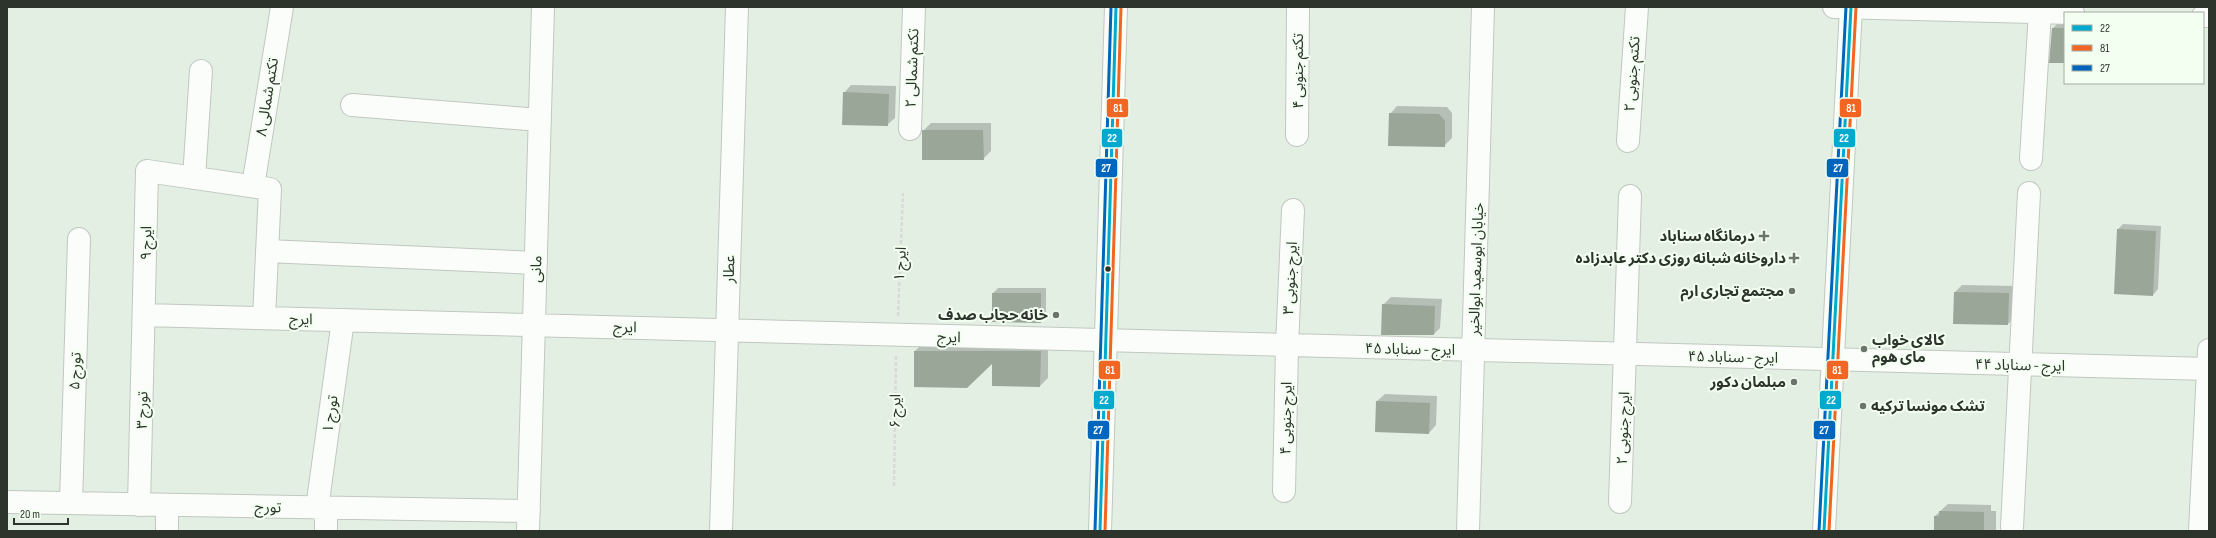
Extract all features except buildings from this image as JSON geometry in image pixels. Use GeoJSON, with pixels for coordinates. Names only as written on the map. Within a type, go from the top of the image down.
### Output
{"type":"FeatureCollection","features":[{"type":"Feature","properties":{"kind":"street","name":"تکتم شمالی ۸"},"geometry":{"type":"LineString","coordinates":[[253,186],[282,7]]}},
{"type":"Feature","properties":{"kind":"street","name":"مانی"},"geometry":{"type":"LineString","coordinates":[[528,521],[543,7]]}},
{"type":"Feature","properties":{"kind":"street","name":"عطار"},"geometry":{"type":"LineString","coordinates":[[721,531],[737,7]]}},
{"type":"Feature","properties":{"kind":"street","name":"تکتم شمالی ۲"},"geometry":{"type":"LineString","coordinates":[[910,129],[914,7]]}},
{"type":"Feature","properties":{"kind":"street"},"geometry":{"type":"LineString","coordinates":[[1100,531],[1116,7]]}},
{"type":"Feature","properties":{"kind":"street","name":"تکتم جنوبی ۴"},"geometry":{"type":"LineString","coordinates":[[1297,135],[1298,7]]}},
{"type":"Feature","properties":{"kind":"street","name":"خیابان ابوسعید ابوالخیر"},"geometry":{"type":"LineString","coordinates":[[1468,531],[1483,7]]}},
{"type":"Feature","properties":{"kind":"street","name":"تکتم جنوبی ۲"},"geometry":{"type":"LineString","coordinates":[[1628,141],[1637,7]]}},
{"type":"Feature","properties":{"kind":"street"},"geometry":{"type":"LineString","coordinates":[[1824,531],[1833,360],[1845,7],[1983,9],[2064,13]]}},
{"type":"Feature","properties":{"kind":"street"},"geometry":{"type":"LineString","coordinates":[[2031,159],[2040,12]]}},
{"type":"Feature","properties":{"kind":"street"},"geometry":{"type":"LineString","coordinates":[[201,71],[194,178],[270,189],[264,318]]}},
{"type":"Feature","properties":{"kind":"street"},"geometry":{"type":"LineString","coordinates":[[352,105],[540,120]]}},
{"type":"Feature","properties":{"kind":"street","name":"ایرج ۹"},"geometry":{"type":"LineString","coordinates":[[144,315],[147,171],[194,178]]}},
{"type":"Feature","properties":{"kind":"street"},"geometry":{"type":"LineString","coordinates":[[2012,526],[2029,193]]}},
{"type":"Feature","properties":{"kind":"street","name":"ایرج جنوبی ۲"},"geometry":{"type":"LineString","coordinates":[[1620,502],[1630,196]]}},
{"type":"Feature","properties":{"kind":"street","name":"ایرج جنوبی ۳"},"geometry":{"type":"LineString","coordinates":[[1287,346],[1293,210]]}},
{"type":"Feature","properties":{"kind":"street","name":"تورج ۵"},"geometry":{"type":"LineString","coordinates":[[71,503],[79,239]]}},
{"type":"Feature","properties":{"kind":"street"},"geometry":{"type":"LineString","coordinates":[[267,250],[536,262]]}},
{"type":"Feature","properties":{"kind":"street","name":"ایرج"},"geometry":{"type":"LineString","coordinates":[[144,315],[534,324],[1106,342]]}},
{"type":"Feature","properties":{"kind":"street","name":"تورج ۳"},"geometry":{"type":"LineString","coordinates":[[139,504],[144,315]]}},
{"type":"Feature","properties":{"kind":"street","name":"تورج ۱"},"geometry":{"type":"LineString","coordinates":[[326,531],[322,508],[343,320]]}},
{"type":"Feature","properties":{"kind":"street","name":"ایرج - سناباد ۴۵"},"geometry":{"type":"LineString","coordinates":[[1106,342],[1833,360]]}},
{"type":"Feature","properties":{"kind":"street","name":"ایرج جنوبی ۴"},"geometry":{"type":"LineString","coordinates":[[1284,491],[1287,346]]}},
{"type":"Feature","properties":{"kind":"street","name":"ایرج - سناباد ۴۴"},"geometry":{"type":"LineString","coordinates":[[1833,360],[2021,365],[2209,363]]}},
{"type":"Feature","properties":{"kind":"street"},"geometry":{"type":"LineString","coordinates":[[2200,531],[2209,363]]}},
{"type":"Feature","properties":{"kind":"street","name":"تورج"},"geometry":{"type":"LineString","coordinates":[[7,502],[322,508],[528,521]]}},
{"type":"Feature","properties":{"kind":"street"},"geometry":{"type":"LineString","coordinates":[[167,505],[167,531]]}},
{"type":"Feature","properties":{"kind":"path","name":"ایرج ۱"},"geometry":{"type":"LineString","coordinates":[[897,335],[903,193]]}},
{"type":"Feature","properties":{"kind":"path","name":"ایرج ۶"},"geometry":{"type":"LineString","coordinates":[[894,486],[897,335]]}},
{"type":"Feature","properties":{"kind":"transit line","name":"27"},"geometry":{"type":"LineString","coordinates":[[1095,531],[1111,7]]}},
{"type":"Feature","properties":{"kind":"transit line","name":"22"},"geometry":{"type":"LineString","coordinates":[[1100,531],[1116,7]]}},
{"type":"Feature","properties":{"kind":"transit line","name":"81"},"geometry":{"type":"LineString","coordinates":[[1105,531],[1121,7]]}},
{"type":"Feature","properties":{"kind":"transit line","name":"27"},"geometry":{"type":"LineString","coordinates":[[1819,531],[1846,7]]}},
{"type":"Feature","properties":{"kind":"transit line","name":"22"},"geometry":{"type":"LineString","coordinates":[[1824,531],[1851,7]]}},
{"type":"Feature","properties":{"kind":"transit line","name":"81"},"geometry":{"type":"LineString","coordinates":[[1829,531],[1856,7]]}},
{"type":"Feature","properties":{"kind":"place","name":"درمانگاه سناباد"},"geometry":{"type":"Point","coordinates":[1764,236]}},
{"type":"Feature","properties":{"kind":"place","name":"داروخانه شبانه روزی دکتر عابدزاده"},"geometry":{"type":"Point","coordinates":[1794,258]}},
{"type":"Feature","properties":{"kind":"place","name":"مجتمع تجاری ارم"},"geometry":{"type":"Point","coordinates":[1792,291]}},
{"type":"Feature","properties":{"kind":"place","name":"خانه حجاب صدف"},"geometry":{"type":"Point","coordinates":[1056,315]}},
{"type":"Feature","properties":{"kind":"place","name":"کالای خواب مای هوم"},"geometry":{"type":"Point","coordinates":[1864,349]}},
{"type":"Feature","properties":{"kind":"place","name":"مبلمان دكور"},"geometry":{"type":"Point","coordinates":[1794,382]}},
{"type":"Feature","properties":{"kind":"place","name":"تشک مونسا ترکیه"},"geometry":{"type":"Point","coordinates":[1863,406]}}]}
